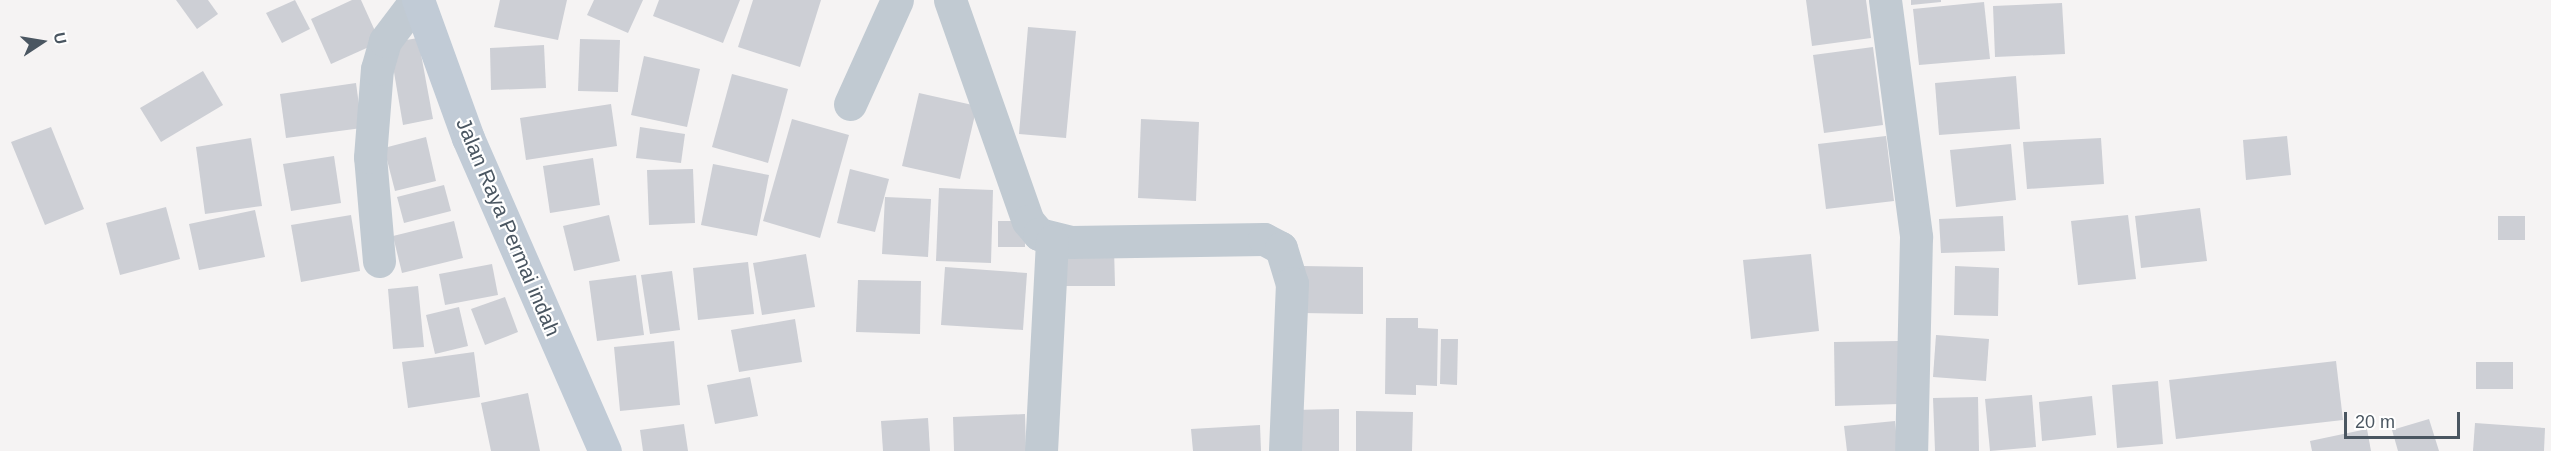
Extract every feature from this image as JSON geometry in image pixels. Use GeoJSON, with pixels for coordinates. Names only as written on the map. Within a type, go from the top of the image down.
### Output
{"type":"FeatureCollection","features":[{"type":"Feature","properties":{"kind":"main road","name":"Jalan Raya Permai indah"},"geometry":{"type":"LineString","coordinates":[[417,0],[468,138],[606,451]]}},
{"type":"Feature","properties":{"kind":"street"},"geometry":{"type":"LineString","coordinates":[[379,261],[370,157],[377,69],[385,41],[417,0]]}},
{"type":"Feature","properties":{"kind":"street"},"geometry":{"type":"LineString","coordinates":[[850,104],[897,0]]}},
{"type":"Feature","properties":{"kind":"street"},"geometry":{"type":"LineString","coordinates":[[950,0],[1028,221],[1052,241],[1264,239],[1281,248],[1292,283],[1285,451]]}},
{"type":"Feature","properties":{"kind":"street"},"geometry":{"type":"LineString","coordinates":[[1885,0],[1916,237],[1911,451]]}},
{"type":"Feature","properties":{"kind":"street"},"geometry":{"type":"LineString","coordinates":[[1041,451],[1039,399],[1052,241]]}},
{"type":"Feature","properties":{"kind":"building"},"geometry":{"type":"Polygon","coordinates":[[[176,0],[208,0],[218,14],[197,29],[176,0]]]}},
{"type":"Feature","properties":{"kind":"building"},"geometry":{"type":"Polygon","coordinates":[[[295,0],[310,29],[282,43],[266,13],[295,0]]]}},
{"type":"Feature","properties":{"kind":"building"},"geometry":{"type":"Polygon","coordinates":[[[352,0],[361,0],[380,42],[331,64],[311,19],[352,0]]]}},
{"type":"Feature","properties":{"kind":"building"},"geometry":{"type":"Polygon","coordinates":[[[500,0],[567,0],[558,40],[494,27],[500,0]]]}},
{"type":"Feature","properties":{"kind":"building"},"geometry":{"type":"Polygon","coordinates":[[[594,0],[643,0],[628,33],[587,15],[594,0]]]}},
{"type":"Feature","properties":{"kind":"building"},"geometry":{"type":"Polygon","coordinates":[[[659,0],[740,0],[723,43],[653,16],[659,0]]]}},
{"type":"Feature","properties":{"kind":"building"},"geometry":{"type":"Polygon","coordinates":[[[753,0],[821,0],[800,67],[738,47],[753,0]]]}},
{"type":"Feature","properties":{"kind":"building"},"geometry":{"type":"Polygon","coordinates":[[[1806,0],[1866,0],[1871,38],[1812,46],[1806,0]]]}},
{"type":"Feature","properties":{"kind":"building"},"geometry":{"type":"Polygon","coordinates":[[[1911,0],[1941,0],[1941,2],[1911,5],[1911,0]]]}},
{"type":"Feature","properties":{"kind":"building"},"geometry":{"type":"Polygon","coordinates":[[[1984,2],[1990,59],[1919,65],[1913,9],[1984,2]]]}},
{"type":"Feature","properties":{"kind":"building"},"geometry":{"type":"Polygon","coordinates":[[[2062,3],[2065,54],[1995,57],[1993,6],[2062,3]]]}},
{"type":"Feature","properties":{"kind":"building"},"geometry":{"type":"Polygon","coordinates":[[[1028,27],[1076,31],[1066,138],[1019,134],[1028,27]]]}},
{"type":"Feature","properties":{"kind":"building"},"geometry":{"type":"Polygon","coordinates":[[[418,38],[433,119],[403,125],[389,43],[418,38]]]}},
{"type":"Feature","properties":{"kind":"building"},"geometry":{"type":"Polygon","coordinates":[[[580,39],[620,40],[618,92],[578,91],[580,39]]]}},
{"type":"Feature","properties":{"kind":"building"},"geometry":{"type":"Polygon","coordinates":[[[544,45],[546,88],[491,90],[490,48],[544,45]]]}},
{"type":"Feature","properties":{"kind":"building"},"geometry":{"type":"Polygon","coordinates":[[[1873,47],[1883,125],[1824,133],[1813,55],[1873,47]]]}},
{"type":"Feature","properties":{"kind":"building"},"geometry":{"type":"Polygon","coordinates":[[[644,56],[700,69],[687,127],[631,115],[644,56]]]}},
{"type":"Feature","properties":{"kind":"building"},"geometry":{"type":"Polygon","coordinates":[[[203,71],[223,105],[161,142],[140,108],[203,71]]]}},
{"type":"Feature","properties":{"kind":"building"},"geometry":{"type":"Polygon","coordinates":[[[732,74],[788,89],[768,163],[712,147],[732,74]]]}},
{"type":"Feature","properties":{"kind":"building"},"geometry":{"type":"Polygon","coordinates":[[[2016,76],[2020,129],[1939,135],[1935,83],[2016,76]]]}},
{"type":"Feature","properties":{"kind":"building"},"geometry":{"type":"Polygon","coordinates":[[[356,83],[362,128],[286,138],[280,94],[356,83]]]}},
{"type":"Feature","properties":{"kind":"building"},"geometry":{"type":"Polygon","coordinates":[[[919,93],[977,106],[960,179],[902,166],[919,93]]]}},
{"type":"Feature","properties":{"kind":"building"},"geometry":{"type":"Polygon","coordinates":[[[611,104],[617,146],[526,160],[520,118],[611,104]]]}},
{"type":"Feature","properties":{"kind":"building"},"geometry":{"type":"Polygon","coordinates":[[[792,119],[849,135],[820,238],[763,221],[792,119]]]}},
{"type":"Feature","properties":{"kind":"building"},"geometry":{"type":"Polygon","coordinates":[[[1141,119],[1199,122],[1196,201],[1138,198],[1141,119]]]}},
{"type":"Feature","properties":{"kind":"building"},"geometry":{"type":"Polygon","coordinates":[[[51,127],[84,209],[45,225],[11,142],[51,127]]]}},
{"type":"Feature","properties":{"kind":"building"},"geometry":{"type":"Polygon","coordinates":[[[640,127],[685,134],[681,163],[636,158],[640,127]]]}},
{"type":"Feature","properties":{"kind":"building"},"geometry":{"type":"Polygon","coordinates":[[[1886,136],[1894,201],[1826,209],[1818,144],[1886,136]]]}},
{"type":"Feature","properties":{"kind":"building"},"geometry":{"type":"Polygon","coordinates":[[[2287,136],[2291,175],[2246,180],[2243,140],[2287,136]]]}},
{"type":"Feature","properties":{"kind":"building"},"geometry":{"type":"Polygon","coordinates":[[[426,137],[436,181],[395,191],[384,148],[426,137]]]}},
{"type":"Feature","properties":{"kind":"building"},"geometry":{"type":"Polygon","coordinates":[[[251,138],[262,206],[205,214],[196,147],[251,138]]]}},
{"type":"Feature","properties":{"kind":"building"},"geometry":{"type":"Polygon","coordinates":[[[2101,138],[2104,184],[2027,189],[2023,142],[2101,138]]]}},
{"type":"Feature","properties":{"kind":"building"},"geometry":{"type":"Polygon","coordinates":[[[2011,144],[2016,200],[1956,207],[1950,150],[2011,144]]]}},
{"type":"Feature","properties":{"kind":"building"},"geometry":{"type":"Polygon","coordinates":[[[334,156],[341,203],[291,211],[283,164],[334,156]]]}},
{"type":"Feature","properties":{"kind":"building"},"geometry":{"type":"Polygon","coordinates":[[[593,158],[600,205],[550,213],[543,166],[593,158]]]}},
{"type":"Feature","properties":{"kind":"building"},"geometry":{"type":"Polygon","coordinates":[[[713,164],[769,175],[757,236],[701,225],[713,164]]]}},
{"type":"Feature","properties":{"kind":"building"},"geometry":{"type":"Polygon","coordinates":[[[693,169],[695,223],[649,225],[647,170],[693,169]]]}},
{"type":"Feature","properties":{"kind":"building"},"geometry":{"type":"Polygon","coordinates":[[[850,169],[889,179],[875,232],[837,223],[850,169]]]}},
{"type":"Feature","properties":{"kind":"building"},"geometry":{"type":"Polygon","coordinates":[[[444,185],[451,211],[404,223],[397,197],[444,185]]]}},
{"type":"Feature","properties":{"kind":"building"},"geometry":{"type":"Polygon","coordinates":[[[939,188],[993,190],[991,263],[936,261],[939,188]]]}},
{"type":"Feature","properties":{"kind":"building"},"geometry":{"type":"Polygon","coordinates":[[[885,197],[931,199],[928,257],[882,254],[885,197]]]}},
{"type":"Feature","properties":{"kind":"building"},"geometry":{"type":"Polygon","coordinates":[[[166,207],[180,259],[120,275],[106,223],[166,207]]]}},
{"type":"Feature","properties":{"kind":"building"},"geometry":{"type":"Polygon","coordinates":[[[2200,208],[2207,261],[2141,268],[2135,216],[2200,208]]]}},
{"type":"Feature","properties":{"kind":"building"},"geometry":{"type":"Polygon","coordinates":[[[255,210],[265,257],[199,270],[189,224],[255,210]]]}},
{"type":"Feature","properties":{"kind":"building"},"geometry":{"type":"Polygon","coordinates":[[[351,215],[360,271],[301,282],[291,225],[351,215]]]}},
{"type":"Feature","properties":{"kind":"building"},"geometry":{"type":"Polygon","coordinates":[[[609,215],[620,261],[574,271],[563,226],[609,215]]]}},
{"type":"Feature","properties":{"kind":"building"},"geometry":{"type":"Polygon","coordinates":[[[2128,215],[2136,279],[2078,285],[2071,221],[2128,215]]]}},
{"type":"Feature","properties":{"kind":"building"},"geometry":{"type":"Polygon","coordinates":[[[2003,216],[2005,251],[1941,253],[1939,219],[2003,216]]]}},
{"type":"Feature","properties":{"kind":"building"},"geometry":{"type":"Polygon","coordinates":[[[2498,216],[2525,216],[2525,240],[2498,240],[2498,216]]]}},
{"type":"Feature","properties":{"kind":"building"},"geometry":{"type":"Polygon","coordinates":[[[454,221],[463,258],[402,273],[393,236],[454,221]]]}},
{"type":"Feature","properties":{"kind":"building"},"geometry":{"type":"Polygon","coordinates":[[[998,221],[1025,221],[1025,247],[998,247],[998,221]]]}},
{"type":"Feature","properties":{"kind":"building"},"geometry":{"type":"Polygon","coordinates":[[[1062,248],[1114,248],[1115,286],[1063,286],[1062,248]]]}},
{"type":"Feature","properties":{"kind":"building"},"geometry":{"type":"Polygon","coordinates":[[[806,254],[815,307],[762,315],[753,263],[806,254]]]}},
{"type":"Feature","properties":{"kind":"building"},"geometry":{"type":"Polygon","coordinates":[[[1811,254],[1819,331],[1751,339],[1743,260],[1811,254]]]}},
{"type":"Feature","properties":{"kind":"building"},"geometry":{"type":"Polygon","coordinates":[[[748,262],[754,314],[698,320],[693,268],[748,262]]]}},
{"type":"Feature","properties":{"kind":"building"},"geometry":{"type":"Polygon","coordinates":[[[492,264],[498,295],[445,305],[439,274],[492,264]]]}},
{"type":"Feature","properties":{"kind":"building"},"geometry":{"type":"Polygon","coordinates":[[[1302,266],[1363,267],[1363,314],[1302,313],[1302,266]]]}},
{"type":"Feature","properties":{"kind":"building"},"geometry":{"type":"Polygon","coordinates":[[[1955,266],[1999,268],[1998,316],[1954,315],[1955,266]]]}},
{"type":"Feature","properties":{"kind":"building"},"geometry":{"type":"Polygon","coordinates":[[[945,267],[1027,273],[1023,330],[941,325],[945,267]]]}},
{"type":"Feature","properties":{"kind":"building"},"geometry":{"type":"Polygon","coordinates":[[[672,271],[680,330],[650,334],[641,275],[672,271]]]}},
{"type":"Feature","properties":{"kind":"building"},"geometry":{"type":"Polygon","coordinates":[[[636,275],[644,335],[597,341],[589,281],[636,275]]]}},
{"type":"Feature","properties":{"kind":"building"},"geometry":{"type":"Polygon","coordinates":[[[858,280],[921,281],[920,334],[856,332],[858,280]]]}},
{"type":"Feature","properties":{"kind":"building"},"geometry":{"type":"Polygon","coordinates":[[[418,286],[424,347],[393,349],[388,289],[418,286]]]}},
{"type":"Feature","properties":{"kind":"building"},"geometry":{"type":"Polygon","coordinates":[[[505,297],[518,332],[485,345],[471,309],[505,297]]]}},
{"type":"Feature","properties":{"kind":"building"},"geometry":{"type":"Polygon","coordinates":[[[459,307],[468,346],[435,354],[426,315],[459,307]]]}},
{"type":"Feature","properties":{"kind":"building"},"geometry":{"type":"Polygon","coordinates":[[[1386,318],[1418,318],[1418,328],[1438,329],[1437,386],[1416,385],[1416,395],[1385,394],[1386,318]]]}},
{"type":"Feature","properties":{"kind":"building"},"geometry":{"type":"Polygon","coordinates":[[[795,319],[802,362],[739,372],[731,330],[795,319]]]}},
{"type":"Feature","properties":{"kind":"building"},"geometry":{"type":"Polygon","coordinates":[[[1936,335],[1989,339],[1986,381],[1933,377],[1936,335]]]}},
{"type":"Feature","properties":{"kind":"building"},"geometry":{"type":"Polygon","coordinates":[[[1441,339],[1458,339],[1457,385],[1440,384],[1441,339]]]}},
{"type":"Feature","properties":{"kind":"building"},"geometry":{"type":"Polygon","coordinates":[[[674,341],[680,405],[620,411],[614,347],[674,341]]]}},
{"type":"Feature","properties":{"kind":"building"},"geometry":{"type":"Polygon","coordinates":[[[1898,341],[1899,404],[1835,406],[1834,342],[1898,341]]]}},
{"type":"Feature","properties":{"kind":"building"},"geometry":{"type":"Polygon","coordinates":[[[474,352],[480,397],[408,408],[402,362],[474,352]]]}},
{"type":"Feature","properties":{"kind":"building"},"geometry":{"type":"Polygon","coordinates":[[[2336,361],[2343,420],[2176,439],[2169,380],[2336,361]]]}},
{"type":"Feature","properties":{"kind":"building"},"geometry":{"type":"Polygon","coordinates":[[[2476,362],[2513,362],[2513,389],[2476,389],[2476,362]]]}},
{"type":"Feature","properties":{"kind":"building"},"geometry":{"type":"Polygon","coordinates":[[[750,377],[758,416],[715,424],[707,385],[750,377]]]}},
{"type":"Feature","properties":{"kind":"building"},"geometry":{"type":"Polygon","coordinates":[[[2158,381],[2163,444],[2117,448],[2112,385],[2158,381]]]}},
{"type":"Feature","properties":{"kind":"building"},"geometry":{"type":"Polygon","coordinates":[[[528,393],[540,451],[491,451],[481,403],[528,393]]]}},
{"type":"Feature","properties":{"kind":"building"},"geometry":{"type":"Polygon","coordinates":[[[2032,395],[2036,447],[1990,451],[1985,399],[2032,395]]]}},
{"type":"Feature","properties":{"kind":"building"},"geometry":{"type":"Polygon","coordinates":[[[2092,396],[2096,435],[2042,441],[2039,402],[2092,396]]]}},
{"type":"Feature","properties":{"kind":"building"},"geometry":{"type":"Polygon","coordinates":[[[1978,397],[1979,451],[1935,451],[1933,398],[1978,397]]]}},
{"type":"Feature","properties":{"kind":"building"},"geometry":{"type":"Polygon","coordinates":[[[1339,409],[1339,451],[1293,451],[1293,410],[1339,409]]]}},
{"type":"Feature","properties":{"kind":"building"},"geometry":{"type":"Polygon","coordinates":[[[1356,411],[1413,412],[1412,451],[1356,451],[1356,411]]]}},
{"type":"Feature","properties":{"kind":"building"},"geometry":{"type":"Polygon","coordinates":[[[1025,414],[1026,451],[954,451],[953,417],[1025,414]]]}},
{"type":"Feature","properties":{"kind":"building"},"geometry":{"type":"Polygon","coordinates":[[[928,418],[930,451],[883,451],[881,421],[928,418]]]}},
{"type":"Feature","properties":{"kind":"building"},"geometry":{"type":"Polygon","coordinates":[[[2429,419],[2439,451],[2398,451],[2392,430],[2429,419]]]}},
{"type":"Feature","properties":{"kind":"building"},"geometry":{"type":"Polygon","coordinates":[[[1895,421],[1898,451],[1847,451],[1844,426],[1895,421]]]}},
{"type":"Feature","properties":{"kind":"building"},"geometry":{"type":"Polygon","coordinates":[[[2475,423],[2545,428],[2544,451],[2473,451],[2475,423]]]}},
{"type":"Feature","properties":{"kind":"building"},"geometry":{"type":"Polygon","coordinates":[[[684,424],[688,451],[643,451],[640,430],[684,424]]]}},
{"type":"Feature","properties":{"kind":"building"},"geometry":{"type":"Polygon","coordinates":[[[1260,425],[1261,451],[1193,451],[1191,429],[1260,425]]]}},
{"type":"Feature","properties":{"kind":"building"},"geometry":{"type":"Polygon","coordinates":[[[2367,429],[2371,451],[2312,451],[2310,441],[2367,429]]]}}]}
